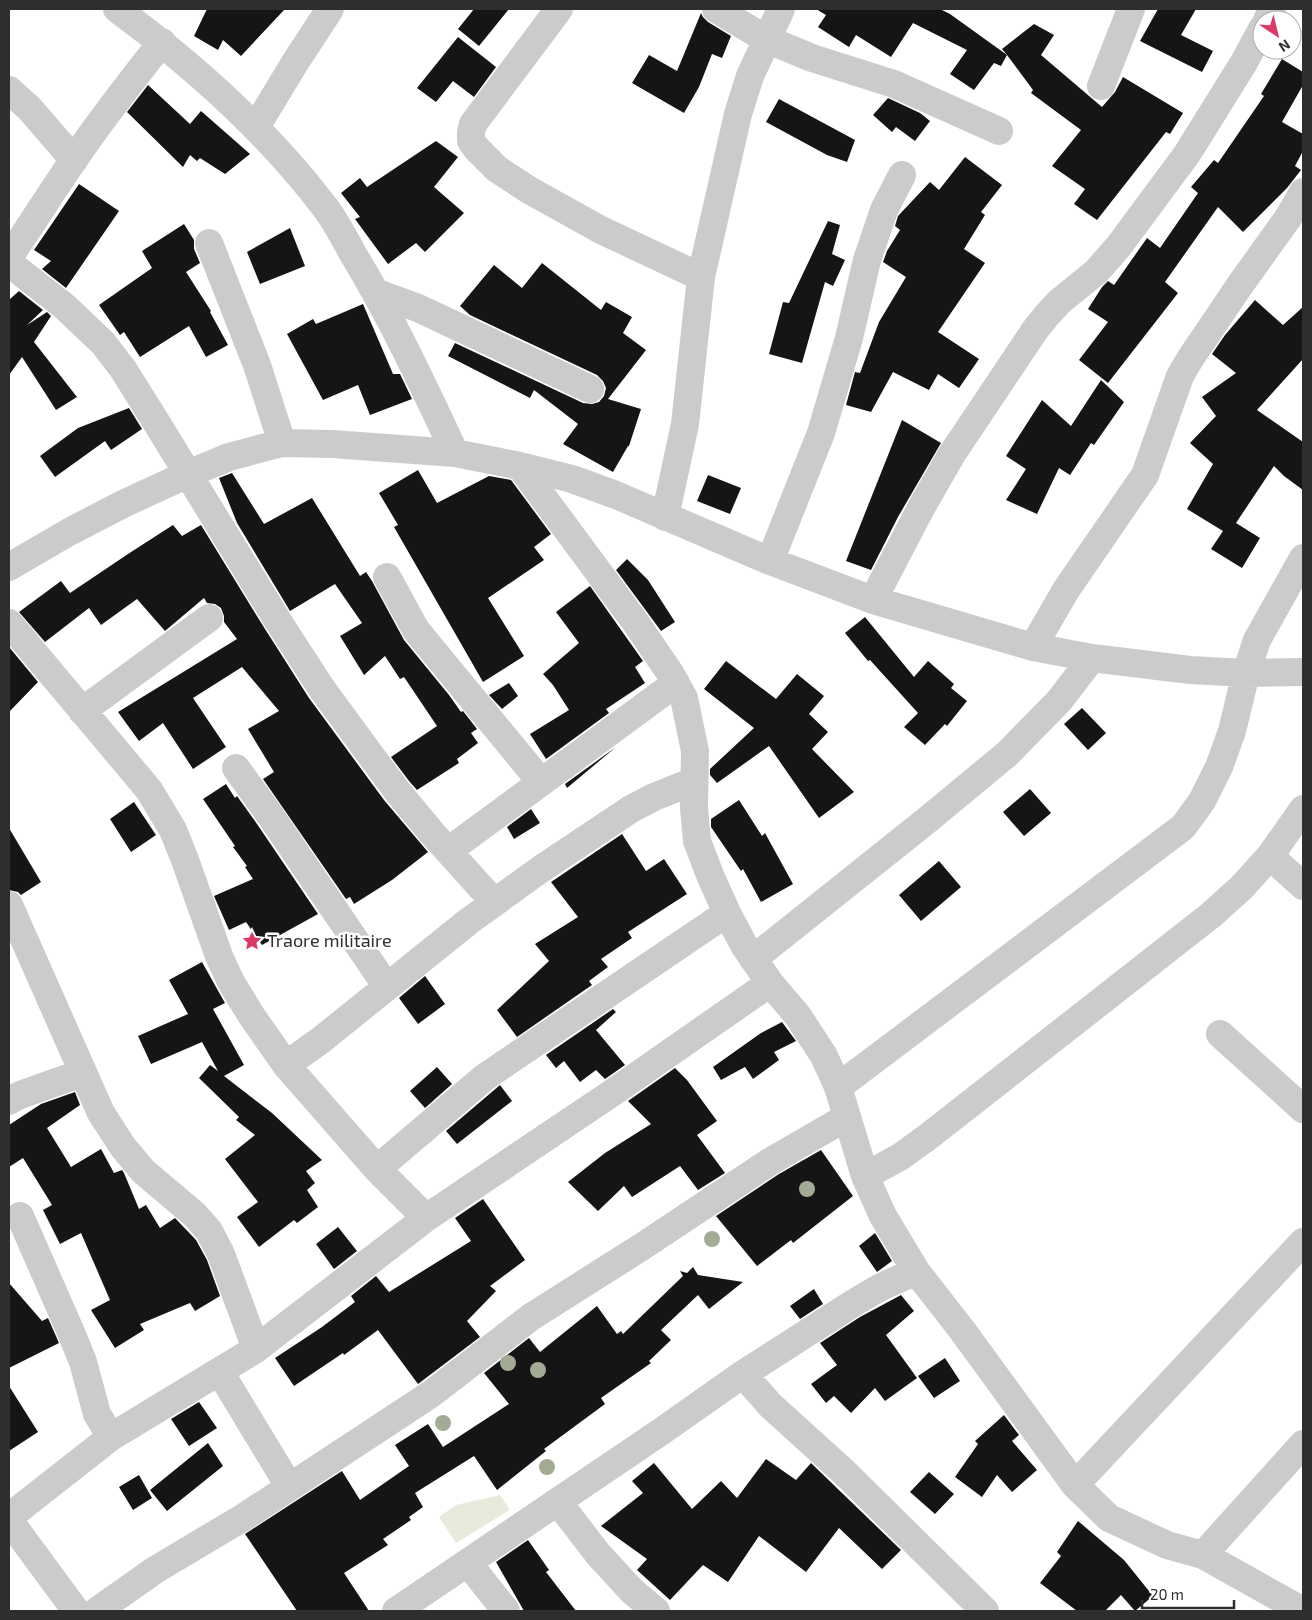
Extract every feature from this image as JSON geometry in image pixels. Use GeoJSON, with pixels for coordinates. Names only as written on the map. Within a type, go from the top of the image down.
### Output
{"type":"FeatureCollection","features":[{"type":"Feature","properties":{"kind":"street"},"geometry":{"type":"LineString","coordinates":[[117,9],[162,42],[256,127],[293,167],[326,208],[377,293],[417,371],[455,452]]}},
{"type":"Feature","properties":{"kind":"street"},"geometry":{"type":"LineString","coordinates":[[256,127],[330,9]]}},
{"type":"Feature","properties":{"kind":"street"},"geometry":{"type":"LineString","coordinates":[[559,9],[473,124],[471,141],[498,169],[529,190],[601,230],[701,277]]}},
{"type":"Feature","properties":{"kind":"street"},"geometry":{"type":"LineString","coordinates":[[716,9],[766,39],[812,58],[902,87],[999,131]]}},
{"type":"Feature","properties":{"kind":"street"},"geometry":{"type":"LineString","coordinates":[[665,516],[686,424],[701,277],[738,114],[750,76],[781,9]]}},
{"type":"Feature","properties":{"kind":"street"},"geometry":{"type":"LineString","coordinates":[[1101,86],[1131,9]]}},
{"type":"Feature","properties":{"kind":"street"},"geometry":{"type":"LineString","coordinates":[[9,257],[125,88],[162,42]]}},
{"type":"Feature","properties":{"kind":"street"},"geometry":{"type":"LineString","coordinates":[[873,600],[921,508],[952,454],[1035,330],[1047,314],[1096,272],[1118,247],[1186,154],[1252,47]]}},
{"type":"Feature","properties":{"kind":"street"},"geometry":{"type":"LineString","coordinates":[[9,90],[30,109],[74,160]]}},
{"type":"Feature","properties":{"kind":"street"},"geometry":{"type":"LineString","coordinates":[[770,561],[821,433],[849,338],[866,260],[884,210],[902,175]]}},
{"type":"Feature","properties":{"kind":"street"},"geometry":{"type":"LineString","coordinates":[[1033,647],[1066,590],[1145,475],[1180,376],[1187,364],[1288,218],[1303,192]]}},
{"type":"Feature","properties":{"kind":"street"},"geometry":{"type":"LineString","coordinates":[[210,243],[257,365],[282,443]]}},
{"type":"Feature","properties":{"kind":"street"},"geometry":{"type":"LineString","coordinates":[[9,263],[64,306],[104,343],[123,369],[322,689],[396,791],[494,902]]}},
{"type":"Feature","properties":{"kind":"street"},"geometry":{"type":"LineString","coordinates":[[377,293],[418,308],[590,389]]}},
{"type":"Feature","properties":{"kind":"street"},"geometry":{"type":"LineString","coordinates":[[9,568],[68,532],[188,474],[229,457],[282,443],[332,444],[455,452],[581,482],[616,495],[770,561],[873,600],[1033,647],[1092,658],[1190,670],[1246,673],[1303,672]]}},
{"type":"Feature","properties":{"kind":"street"},"geometry":{"type":"LineString","coordinates":[[520,466],[636,623],[670,673],[684,698],[695,751],[694,808],[698,841],[710,875],[744,945],[770,983],[798,1016],[824,1056],[838,1087],[865,1176],[883,1216],[916,1271],[962,1330],[1075,1485],[1110,1518],[1168,1545],[1203,1555],[1303,1611]]}},
{"type":"Feature","properties":{"kind":"street"},"geometry":{"type":"LineString","coordinates":[[838,1087],[1183,827],[1202,801],[1219,767],[1234,723],[1246,673],[1257,640],[1303,558]]}},
{"type":"Feature","properties":{"kind":"street"},"geometry":{"type":"LineString","coordinates":[[387,577],[416,630],[541,782]]}},
{"type":"Feature","properties":{"kind":"street"},"geometry":{"type":"LineString","coordinates":[[82,711],[208,618]]}},
{"type":"Feature","properties":{"kind":"street"},"geometry":{"type":"LineString","coordinates":[[9,623],[149,790],[173,830],[219,956],[231,982],[286,1065],[377,1169],[426,1218]]}},
{"type":"Feature","properties":{"kind":"street"},"geometry":{"type":"LineString","coordinates":[[754,959],[1007,754],[1059,701],[1092,658]]}},
{"type":"Feature","properties":{"kind":"street"},"geometry":{"type":"LineString","coordinates":[[448,851],[676,683]]}},
{"type":"Feature","properties":{"kind":"street"},"geometry":{"type":"LineString","coordinates":[[236,768],[387,987]]}},
{"type":"Feature","properties":{"kind":"street"},"geometry":{"type":"LineString","coordinates":[[286,1065],[321,1040],[494,902],[632,809],[654,797],[694,781]]}},
{"type":"Feature","properties":{"kind":"street"},"geometry":{"type":"LineString","coordinates":[[865,1176],[900,1157],[929,1136],[1204,921],[1242,887],[1270,856],[1303,809]]}},
{"type":"Feature","properties":{"kind":"street"},"geometry":{"type":"LineString","coordinates":[[1270,856],[1303,886]]}},
{"type":"Feature","properties":{"kind":"street"},"geometry":{"type":"LineString","coordinates":[[9,905],[101,1113],[143,1171],[188,1208],[209,1232],[221,1254],[256,1349]]}},
{"type":"Feature","properties":{"kind":"street"},"geometry":{"type":"LineString","coordinates":[[377,1169],[485,1076],[727,913]]}},
{"type":"Feature","properties":{"kind":"street"},"geometry":{"type":"LineString","coordinates":[[76,1611],[9,1519],[111,1437],[256,1349],[426,1218],[619,1088],[770,983]]}},
{"type":"Feature","properties":{"kind":"street"},"geometry":{"type":"LineString","coordinates":[[1220,1034],[1303,1109]]}},
{"type":"Feature","properties":{"kind":"street"},"geometry":{"type":"LineString","coordinates":[[9,1101],[20,1094],[82,1072]]}},
{"type":"Feature","properties":{"kind":"street"},"geometry":{"type":"LineString","coordinates":[[97,1611],[155,1570],[244,1517],[431,1394],[531,1317],[643,1246],[771,1161],[847,1117]]}},
{"type":"Feature","properties":{"kind":"street"},"geometry":{"type":"LineString","coordinates":[[20,1216],[74,1337],[97,1414],[111,1437]]}},
{"type":"Feature","properties":{"kind":"street"},"geometry":{"type":"LineString","coordinates":[[1075,1485],[1303,1242]]}},
{"type":"Feature","properties":{"kind":"street"},"geometry":{"type":"LineString","coordinates":[[396,1611],[710,1399],[743,1374],[858,1300],[916,1271]]}},
{"type":"Feature","properties":{"kind":"street"},"geometry":{"type":"LineString","coordinates":[[220,1372],[289,1486]]}},
{"type":"Feature","properties":{"kind":"street"},"geometry":{"type":"LineString","coordinates":[[743,1374],[770,1405],[844,1472],[985,1611]]}},
{"type":"Feature","properties":{"kind":"street"},"geometry":{"type":"LineString","coordinates":[[1203,1555],[1303,1444]]}},
{"type":"Feature","properties":{"kind":"street"},"geometry":{"type":"LineString","coordinates":[[558,1502],[598,1554],[632,1591],[656,1611]]}},
{"type":"Feature","properties":{"kind":"street"},"geometry":{"type":"LineString","coordinates":[[468,1563],[506,1611]]}},
{"type":"Feature","properties":{"kind":"shaded area"},"geometry":{"type":"Polygon","coordinates":[[[500,1495],[510,1510],[456,1543],[439,1517],[456,1505],[500,1495]]]}},
{"type":"Feature","properties":{"kind":"building"},"geometry":{"type":"Polygon","coordinates":[[[207,9],[285,9],[241,56],[223,40],[218,50],[194,36],[207,9]]]}},
{"type":"Feature","properties":{"kind":"building"},"geometry":{"type":"Polygon","coordinates":[[[474,9],[509,9],[479,46],[458,29],[474,9]]]}},
{"type":"Feature","properties":{"kind":"building"},"geometry":{"type":"Polygon","coordinates":[[[816,9],[940,9],[950,14],[1007,55],[1001,66],[994,63],[974,90],[950,74],[967,50],[913,23],[891,57],[856,35],[849,47],[818,27],[826,15],[816,9]]]}},
{"type":"Feature","properties":{"kind":"building"},"geometry":{"type":"Polygon","coordinates":[[[1158,9],[1196,9],[1181,35],[1213,51],[1202,72],[1140,41],[1158,9]]]}},
{"type":"Feature","properties":{"kind":"building"},"geometry":{"type":"Polygon","coordinates":[[[701,13],[708,22],[731,36],[722,58],[712,54],[699,87],[684,113],[632,83],[649,55],[677,71],[701,13]]]}},
{"type":"Feature","properties":{"kind":"building"},"geometry":{"type":"Polygon","coordinates":[[[1034,24],[1054,35],[1041,55],[1102,107],[1115,92],[1123,77],[1183,113],[1170,134],[1166,132],[1097,220],[1074,204],[1085,189],[1052,166],[1081,130],[1031,93],[1033,90],[1002,49],[1034,24]]]}},
{"type":"Feature","properties":{"kind":"building"},"geometry":{"type":"Polygon","coordinates":[[[458,37],[496,67],[474,97],[453,81],[436,102],[417,88],[458,37]]]}},
{"type":"Feature","properties":{"kind":"building"},"geometry":{"type":"Polygon","coordinates":[[[1281,60],[1303,72],[1303,85],[1282,122],[1303,134],[1303,151],[1295,166],[1301,170],[1287,188],[1243,232],[1218,207],[1165,282],[1178,293],[1108,383],[1079,360],[1108,322],[1088,309],[1108,281],[1114,285],[1147,238],[1160,248],[1198,193],[1191,187],[1214,160],[1218,163],[1264,96],[1261,94],[1281,60]]]}},
{"type":"Feature","properties":{"kind":"building"},"geometry":{"type":"Polygon","coordinates":[[[148,85],[190,124],[201,111],[250,154],[225,174],[200,158],[197,161],[190,155],[183,167],[127,112],[148,85]]]}},
{"type":"Feature","properties":{"kind":"building"},"geometry":{"type":"Polygon","coordinates":[[[888,98],[920,113],[930,121],[915,141],[896,127],[892,132],[873,115],[888,98]]]}},
{"type":"Feature","properties":{"kind":"building"},"geometry":{"type":"Polygon","coordinates":[[[779,99],[855,140],[847,162],[827,155],[766,122],[779,99]]]}},
{"type":"Feature","properties":{"kind":"building"},"geometry":{"type":"Polygon","coordinates":[[[436,141],[458,157],[434,187],[464,213],[425,252],[416,243],[388,264],[355,219],[360,217],[341,193],[360,178],[367,187],[436,141]]]}},
{"type":"Feature","properties":{"kind":"building"},"geometry":{"type":"Polygon","coordinates":[[[965,157],[1002,185],[981,212],[985,215],[964,249],[985,263],[938,332],[979,359],[959,388],[938,374],[929,390],[893,372],[871,412],[846,405],[855,372],[860,373],[879,322],[906,277],[883,262],[887,251],[900,230],[895,226],[898,216],[930,182],[939,190],[965,157]]]}},
{"type":"Feature","properties":{"kind":"building"},"geometry":{"type":"Polygon","coordinates":[[[79,184],[119,211],[66,288],[42,269],[51,261],[34,250],[79,184]]]}},
{"type":"Feature","properties":{"kind":"building"},"geometry":{"type":"Polygon","coordinates":[[[828,221],[840,225],[832,254],[845,260],[833,286],[825,282],[802,363],[769,354],[783,302],[789,303],[828,221]]]}},
{"type":"Feature","properties":{"kind":"building"},"geometry":{"type":"Polygon","coordinates":[[[184,224],[194,240],[194,249],[200,263],[186,272],[211,311],[228,345],[206,357],[189,326],[140,357],[124,332],[120,335],[99,305],[152,268],[142,251],[184,224]]]}},
{"type":"Feature","properties":{"kind":"building"},"geometry":{"type":"Polygon","coordinates":[[[290,228],[305,266],[260,284],[247,252],[290,228]]]}},
{"type":"Feature","properties":{"kind":"building"},"geometry":{"type":"Polygon","coordinates":[[[542,263],[601,310],[606,302],[632,317],[623,333],[646,350],[608,399],[641,409],[629,446],[613,472],[563,444],[578,424],[534,390],[530,398],[448,356],[455,343],[583,403],[592,404],[599,402],[604,396],[606,388],[603,381],[597,375],[470,315],[460,306],[494,265],[522,288],[542,263]]]}},
{"type":"Feature","properties":{"kind":"building"},"geometry":{"type":"Polygon","coordinates":[[[19,291],[43,310],[27,325],[47,312],[51,316],[34,342],[77,397],[56,410],[22,357],[9,375],[9,297],[10,299],[19,291]]]}},
{"type":"Feature","properties":{"kind":"building"},"geometry":{"type":"Polygon","coordinates":[[[1255,300],[1283,325],[1303,307],[1303,359],[1257,410],[1303,442],[1303,490],[1274,466],[1236,523],[1260,538],[1242,568],[1211,549],[1223,531],[1187,509],[1213,464],[1190,443],[1216,416],[1202,397],[1236,373],[1212,354],[1225,335],[1255,300]]]}},
{"type":"Feature","properties":{"kind":"building"},"geometry":{"type":"Polygon","coordinates":[[[363,304],[393,374],[400,374],[412,399],[370,415],[358,385],[323,400],[287,334],[313,319],[316,324],[363,304]]]}},
{"type":"Feature","properties":{"kind":"building"},"geometry":{"type":"Polygon","coordinates":[[[1101,380],[1124,402],[1094,445],[1091,443],[1070,475],[1059,468],[1037,514],[1006,500],[1026,469],[1006,456],[1042,400],[1071,426],[1101,380]]]}},
{"type":"Feature","properties":{"kind":"building"},"geometry":{"type":"Polygon","coordinates":[[[129,408],[142,429],[111,450],[105,441],[55,477],[40,456],[78,428],[129,408]]]}},
{"type":"Feature","properties":{"kind":"building"},"geometry":{"type":"Polygon","coordinates":[[[902,420],[941,443],[898,517],[871,570],[846,561],[902,420]]]}},
{"type":"Feature","properties":{"kind":"building"},"geometry":{"type":"Polygon","coordinates":[[[418,470],[437,503],[489,476],[511,480],[551,534],[534,547],[544,560],[488,598],[524,656],[483,682],[394,527],[398,525],[379,493],[418,470]]]}},
{"type":"Feature","properties":{"kind":"building"},"geometry":{"type":"Polygon","coordinates":[[[232,473],[264,524],[312,498],[360,576],[366,572],[372,581],[404,640],[461,712],[463,711],[477,729],[471,733],[478,743],[457,759],[459,763],[417,790],[409,781],[391,757],[437,726],[404,677],[400,679],[385,656],[364,675],[340,636],[362,623],[335,584],[290,611],[237,523],[219,478],[232,473]]]}},
{"type":"Feature","properties":{"kind":"building"},"geometry":{"type":"Polygon","coordinates":[[[708,475],[741,488],[730,514],[697,501],[708,475]]]}},
{"type":"Feature","properties":{"kind":"building"},"geometry":{"type":"Polygon","coordinates":[[[173,525],[182,536],[201,525],[309,698],[384,800],[428,852],[392,880],[354,904],[350,897],[346,899],[263,779],[274,772],[248,729],[279,711],[242,667],[193,698],[226,747],[193,769],[163,723],[139,741],[118,712],[237,639],[224,622],[221,608],[215,604],[207,603],[204,598],[165,631],[137,599],[101,625],[89,608],[45,642],[19,612],[61,581],[70,593],[173,525]]]}},
{"type":"Feature","properties":{"kind":"building"},"geometry":{"type":"Polygon","coordinates":[[[627,559],[648,580],[675,622],[661,631],[616,570],[627,559]]]}},
{"type":"Feature","properties":{"kind":"building"},"geometry":{"type":"Polygon","coordinates":[[[590,586],[643,661],[635,667],[645,683],[606,709],[609,713],[546,759],[530,734],[569,710],[553,685],[543,674],[579,643],[556,612],[590,586]]]}},
{"type":"Feature","properties":{"kind":"building"},"geometry":{"type":"Polygon","coordinates":[[[865,617],[914,677],[928,661],[954,684],[951,688],[967,701],[947,726],[945,724],[925,745],[904,727],[918,713],[870,660],[868,661],[845,633],[865,617]]]}},
{"type":"Feature","properties":{"kind":"building"},"geometry":{"type":"Polygon","coordinates":[[[9,647],[38,682],[9,712],[9,647]]]}},
{"type":"Feature","properties":{"kind":"building"},"geometry":{"type":"Polygon","coordinates":[[[726,661],[776,699],[797,674],[824,696],[809,714],[828,732],[812,749],[854,792],[819,818],[769,746],[717,783],[710,775],[710,769],[754,728],[704,689],[726,661]]]}},
{"type":"Feature","properties":{"kind":"building"},"geometry":{"type":"Polygon","coordinates":[[[509,683],[518,696],[502,709],[489,695],[509,683]]]}},
{"type":"Feature","properties":{"kind":"building"},"geometry":{"type":"Polygon","coordinates":[[[1082,708],[1106,733],[1088,750],[1064,724],[1082,708]]]}},
{"type":"Feature","properties":{"kind":"building"},"geometry":{"type":"Polygon","coordinates":[[[616,747],[567,788],[565,784],[616,747]]]}},
{"type":"Feature","properties":{"kind":"building"},"geometry":{"type":"Polygon","coordinates":[[[226,784],[257,824],[318,914],[262,945],[246,922],[229,930],[214,896],[253,879],[245,867],[247,866],[233,847],[235,846],[203,799],[226,784]]]}},
{"type":"Feature","properties":{"kind":"building"},"geometry":{"type":"Polygon","coordinates":[[[1030,789],[1051,813],[1024,836],[1003,812],[1030,789]]]}},
{"type":"Feature","properties":{"kind":"building"},"geometry":{"type":"Polygon","coordinates":[[[739,800],[762,836],[765,833],[793,884],[761,902],[743,869],[741,871],[711,827],[711,819],[739,800]]]}},
{"type":"Feature","properties":{"kind":"building"},"geometry":{"type":"Polygon","coordinates":[[[134,802],[156,835],[131,852],[110,819],[134,802]]]}},
{"type":"Feature","properties":{"kind":"building"},"geometry":{"type":"Polygon","coordinates":[[[531,809],[540,823],[514,839],[507,827],[531,809]]]}},
{"type":"Feature","properties":{"kind":"building"},"geometry":{"type":"Polygon","coordinates":[[[9,828],[41,882],[21,895],[18,892],[9,890],[9,828]]]}},
{"type":"Feature","properties":{"kind":"building"},"geometry":{"type":"Polygon","coordinates":[[[622,834],[646,871],[664,859],[687,894],[628,932],[632,938],[601,959],[608,967],[589,981],[592,985],[517,1037],[497,1010],[549,961],[535,944],[578,917],[551,882],[622,834]]]}},
{"type":"Feature","properties":{"kind":"building"},"geometry":{"type":"Polygon","coordinates":[[[939,861],[961,887],[921,921],[899,895],[939,861]]]}},
{"type":"Feature","properties":{"kind":"building"},"geometry":{"type":"Polygon","coordinates":[[[202,962],[225,1003],[213,1009],[244,1065],[224,1076],[272,1113],[322,1160],[306,1171],[315,1183],[307,1190],[318,1207],[297,1223],[294,1220],[259,1247],[237,1217],[258,1202],[225,1159],[255,1135],[236,1120],[239,1117],[199,1078],[210,1065],[218,1071],[202,1042],[151,1064],[138,1036],[188,1014],[169,980],[202,962]]]}},
{"type":"Feature","properties":{"kind":"building"},"geometry":{"type":"Polygon","coordinates":[[[425,976],[445,1004],[418,1024],[399,998],[425,976]]]}},
{"type":"Feature","properties":{"kind":"building"},"geometry":{"type":"Polygon","coordinates":[[[613,1009],[616,1012],[596,1030],[625,1065],[605,1079],[596,1070],[580,1082],[564,1061],[556,1068],[546,1055],[613,1009]]]}},
{"type":"Feature","properties":{"kind":"building"},"geometry":{"type":"Polygon","coordinates":[[[782,1022],[796,1041],[774,1052],[779,1060],[753,1079],[745,1067],[721,1080],[713,1067],[761,1033],[782,1022]]]}},
{"type":"Feature","properties":{"kind":"building"},"geometry":{"type":"Polygon","coordinates":[[[437,1067],[452,1084],[425,1108],[410,1091],[437,1067]]]}},
{"type":"Feature","properties":{"kind":"building"},"geometry":{"type":"Polygon","coordinates":[[[675,1068],[687,1080],[717,1121],[697,1135],[725,1173],[698,1190],[680,1166],[632,1197],[624,1186],[598,1211],[568,1182],[605,1153],[651,1124],[628,1101],[675,1068]]]}},
{"type":"Feature","properties":{"kind":"building"},"geometry":{"type":"Polygon","coordinates":[[[500,1085],[512,1101],[457,1144],[446,1131],[500,1085]]]}},
{"type":"Feature","properties":{"kind":"building"},"geometry":{"type":"Polygon","coordinates":[[[75,1092],[80,1105],[47,1128],[71,1167],[101,1149],[114,1173],[122,1170],[124,1173],[139,1209],[146,1205],[160,1228],[175,1218],[196,1240],[207,1260],[220,1296],[195,1311],[190,1303],[140,1324],[144,1330],[115,1348],[91,1310],[110,1300],[81,1233],[60,1244],[43,1210],[52,1205],[23,1158],[9,1167],[9,1125],[41,1104],[75,1092]]]}},
{"type":"Feature","properties":{"kind":"building"},"geometry":{"type":"Polygon","coordinates":[[[821,1150],[853,1196],[793,1243],[791,1240],[757,1266],[716,1216],[779,1174],[821,1150]]]}},
{"type":"Feature","properties":{"kind":"building"},"geometry":{"type":"Polygon","coordinates":[[[483,1199],[525,1260],[490,1286],[496,1291],[467,1321],[480,1337],[418,1384],[378,1330],[344,1355],[343,1353],[294,1386],[275,1358],[322,1327],[355,1302],[351,1296],[376,1276],[389,1292],[471,1241],[455,1218],[483,1199]]]}},
{"type":"Feature","properties":{"kind":"building"},"geometry":{"type":"Polygon","coordinates":[[[338,1227],[357,1251],[334,1269],[316,1244],[338,1227]]]}},
{"type":"Feature","properties":{"kind":"building"},"geometry":{"type":"Polygon","coordinates":[[[875,1233],[892,1261],[877,1272],[859,1246],[875,1233]]]}},
{"type":"Feature","properties":{"kind":"building"},"geometry":{"type":"Polygon","coordinates":[[[693,1267],[698,1275],[743,1282],[709,1309],[698,1295],[661,1330],[671,1340],[649,1361],[651,1363],[601,1398],[605,1404],[544,1449],[546,1451],[497,1490],[474,1456],[415,1493],[423,1507],[409,1517],[411,1520],[383,1539],[388,1545],[344,1573],[369,1611],[297,1611],[245,1534],[342,1471],[360,1500],[409,1466],[395,1445],[428,1424],[443,1447],[509,1404],[484,1373],[529,1338],[540,1352],[597,1306],[617,1334],[621,1331],[623,1334],[683,1276],[680,1271],[687,1273],[693,1267]]]}},
{"type":"Feature","properties":{"kind":"building"},"geometry":{"type":"Polygon","coordinates":[[[9,1283],[42,1321],[48,1318],[59,1343],[9,1368],[9,1283]]]}},
{"type":"Feature","properties":{"kind":"building"},"geometry":{"type":"Polygon","coordinates":[[[814,1289],[823,1304],[800,1319],[790,1306],[814,1289]]]}},
{"type":"Feature","properties":{"kind":"building"},"geometry":{"type":"Polygon","coordinates":[[[901,1295],[914,1311],[886,1335],[917,1378],[885,1401],[875,1388],[851,1413],[834,1396],[826,1403],[811,1384],[837,1365],[820,1343],[860,1317],[901,1295]]]}},
{"type":"Feature","properties":{"kind":"building"},"geometry":{"type":"Polygon","coordinates":[[[945,1358],[960,1381],[934,1398],[918,1376],[945,1358]]]}},
{"type":"Feature","properties":{"kind":"building"},"geometry":{"type":"Polygon","coordinates":[[[9,1386],[38,1432],[9,1451],[9,1386]]]}},
{"type":"Feature","properties":{"kind":"building"},"geometry":{"type":"Polygon","coordinates":[[[199,1402],[217,1428],[189,1446],[171,1419],[199,1402]]]}},
{"type":"Feature","properties":{"kind":"building"},"geometry":{"type":"Polygon","coordinates":[[[1004,1415],[1019,1435],[1012,1441],[1037,1470],[1012,1492],[997,1475],[982,1497],[955,1477],[978,1444],[975,1441],[1004,1415]]]}},
{"type":"Feature","properties":{"kind":"building"},"geometry":{"type":"Polygon","coordinates":[[[208,1443],[223,1466],[167,1511],[150,1490],[208,1443]]]}},
{"type":"Feature","properties":{"kind":"building"},"geometry":{"type":"Polygon","coordinates":[[[766,1459],[796,1480],[811,1463],[901,1550],[882,1569],[839,1528],[806,1572],[759,1536],[728,1582],[703,1565],[670,1600],[637,1570],[647,1559],[601,1526],[643,1493],[632,1481],[654,1463],[692,1509],[721,1481],[737,1498],[766,1459]]]}},
{"type":"Feature","properties":{"kind":"building"},"geometry":{"type":"Polygon","coordinates":[[[929,1472],[954,1494],[935,1514],[910,1492],[929,1472]]]}},
{"type":"Feature","properties":{"kind":"building"},"geometry":{"type":"Polygon","coordinates":[[[139,1475],[152,1498],[133,1510],[119,1487],[139,1475]]]}},
{"type":"Feature","properties":{"kind":"building"},"geometry":{"type":"Polygon","coordinates":[[[1078,1521],[1124,1560],[1153,1596],[1135,1611],[1121,1595],[1105,1611],[1077,1611],[1040,1583],[1061,1556],[1057,1552],[1078,1521]]]}},
{"type":"Feature","properties":{"kind":"building"},"geometry":{"type":"Polygon","coordinates":[[[528,1540],[549,1570],[546,1572],[576,1611],[524,1611],[496,1562],[528,1540]]]}},
{"type":"Feature","properties":{"kind":"place","name":"Traore militaire"},"geometry":{"type":"Point","coordinates":[252,941]}}]}
